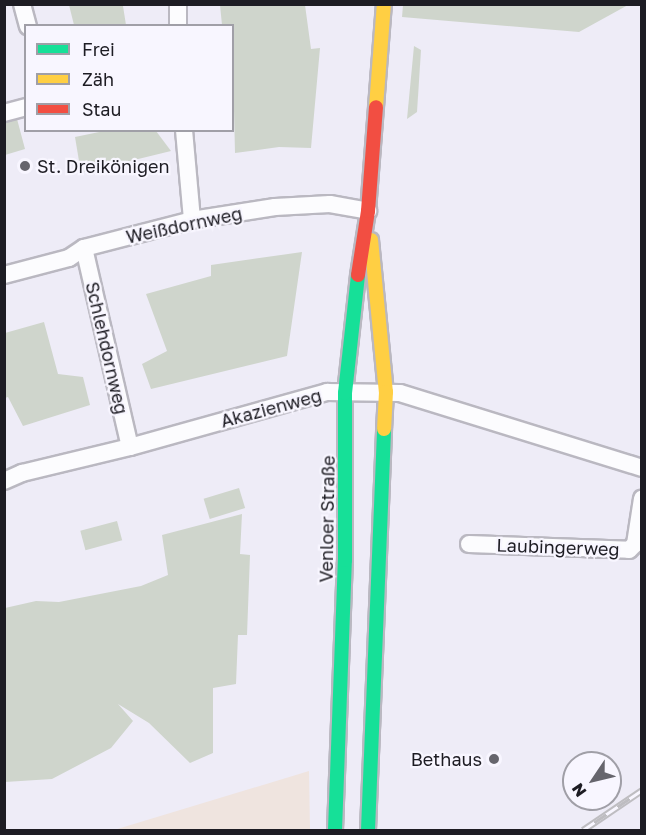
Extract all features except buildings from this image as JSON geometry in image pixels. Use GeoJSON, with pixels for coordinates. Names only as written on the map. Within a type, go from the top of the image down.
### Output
{"type":"FeatureCollection","features":[{"type":"Feature","properties":{"kind":"main road","name":"Venloer Straße"},"geometry":{"type":"LineString","coordinates":[[335,831],[345,560],[347,438],[345,393],[351,320],[368,211],[384,4]]}},
{"type":"Feature","properties":{"kind":"main road","name":"Venloer Straße"},"geometry":{"type":"LineString","coordinates":[[368,211],[386,392],[368,831]]}},
{"type":"Feature","properties":{"kind":"street"},"geometry":{"type":"LineString","coordinates":[[22,4],[27,24]]}},
{"type":"Feature","properties":{"kind":"street"},"geometry":{"type":"LineString","coordinates":[[178,4],[178,24]]}},
{"type":"Feature","properties":{"kind":"street"},"geometry":{"type":"LineString","coordinates":[[4,113],[24,108]]}},
{"type":"Feature","properties":{"kind":"street"},"geometry":{"type":"LineString","coordinates":[[184,132],[192,220]]}},
{"type":"Feature","properties":{"kind":"street","name":"Weißdornweg"},"geometry":{"type":"LineString","coordinates":[[4,275],[69,258],[84,248],[192,220],[275,207],[330,204],[368,211]]}},
{"type":"Feature","properties":{"kind":"street","name":"Schlehdornweg"},"geometry":{"type":"LineString","coordinates":[[84,248],[130,447]]}},
{"type":"Feature","properties":{"kind":"street","name":"Akazienweg"},"geometry":{"type":"LineString","coordinates":[[4,481],[22,473],[130,447],[327,392],[386,392],[411,396],[642,468]]}},
{"type":"Feature","properties":{"kind":"street","name":"Laubingerweg"},"geometry":{"type":"LineString","coordinates":[[469,544],[629,550],[635,544],[642,499]]}},
{"type":"Feature","properties":{"kind":"shaded area"},"geometry":{"type":"Polygon","coordinates":[[[403,4],[628,5],[579,32],[402,17],[403,4]]]}},
{"type":"Feature","properties":{"kind":"shaded area"},"geometry":{"type":"Polygon","coordinates":[[[69,5],[126,5],[123,6],[126,24],[74,24],[69,5]]]}},
{"type":"Feature","properties":{"kind":"shaded area"},"geometry":{"type":"Polygon","coordinates":[[[220,5],[305,5],[311,49],[320,48],[311,148],[279,147],[235,153],[234,24],[222,24],[220,5]]]}},
{"type":"Feature","properties":{"kind":"shaded area"},"geometry":{"type":"Polygon","coordinates":[[[414,46],[421,50],[417,112],[407,119],[414,46]]]}},
{"type":"Feature","properties":{"kind":"shaded area"},"geometry":{"type":"Polygon","coordinates":[[[17,119],[25,149],[5,155],[5,123],[17,119]]]}},
{"type":"Feature","properties":{"kind":"shaded area"},"geometry":{"type":"Polygon","coordinates":[[[99,132],[157,132],[171,151],[81,173],[75,137],[99,132]]]}},
{"type":"Feature","properties":{"kind":"shaded area"},"geometry":{"type":"Polygon","coordinates":[[[302,252],[287,356],[151,389],[142,364],[167,351],[146,294],[211,276],[211,265],[302,252]]]}},
{"type":"Feature","properties":{"kind":"shaded area"},"geometry":{"type":"Polygon","coordinates":[[[44,322],[58,374],[83,377],[90,405],[23,426],[8,397],[5,398],[5,333],[44,322]]]}},
{"type":"Feature","properties":{"kind":"shaded area"},"geometry":{"type":"Polygon","coordinates":[[[239,488],[245,508],[210,519],[204,499],[239,488]]]}},
{"type":"Feature","properties":{"kind":"shaded area"},"geometry":{"type":"Polygon","coordinates":[[[242,514],[240,554],[250,555],[247,635],[238,635],[236,684],[213,688],[213,753],[190,763],[149,723],[118,704],[133,721],[111,748],[52,779],[5,782],[5,608],[36,601],[59,602],[141,586],[168,575],[162,535],[242,514]]]}},
{"type":"Feature","properties":{"kind":"shaded area"},"geometry":{"type":"Polygon","coordinates":[[[117,521],[122,540],[85,550],[80,531],[117,521]]]}},
{"type":"Feature","properties":{"kind":"shaded area"},"geometry":{"type":"Polygon","coordinates":[[[309,771],[310,830],[114,830],[309,771]]]}},
{"type":"Feature","properties":{"kind":"railway"},"geometry":{"type":"LineString","coordinates":[[583,830],[642,790]]}},
{"type":"Feature","properties":{"kind":"traffic: fast"},"geometry":{"type":"LineString","coordinates":[[335,830],[345,560],[345,393],[358,275]]}},
{"type":"Feature","properties":{"kind":"traffic: fast"},"geometry":{"type":"LineString","coordinates":[[368,830],[384,429]]}},
{"type":"Feature","properties":{"kind":"traffic: slow"},"geometry":{"type":"LineString","coordinates":[[376,107],[384,4]]}},
{"type":"Feature","properties":{"kind":"traffic: slow"},"geometry":{"type":"LineString","coordinates":[[371,240],[386,392],[384,429]]}},
{"type":"Feature","properties":{"kind":"traffic: jam"},"geometry":{"type":"LineString","coordinates":[[358,275],[368,211],[376,107]]}},
{"type":"Feature","properties":{"kind":"place","name":"St. Dreikönigen"},"geometry":{"type":"Point","coordinates":[25,166]}},
{"type":"Feature","properties":{"kind":"place","name":"Bethaus"},"geometry":{"type":"Point","coordinates":[494,759]}}]}
